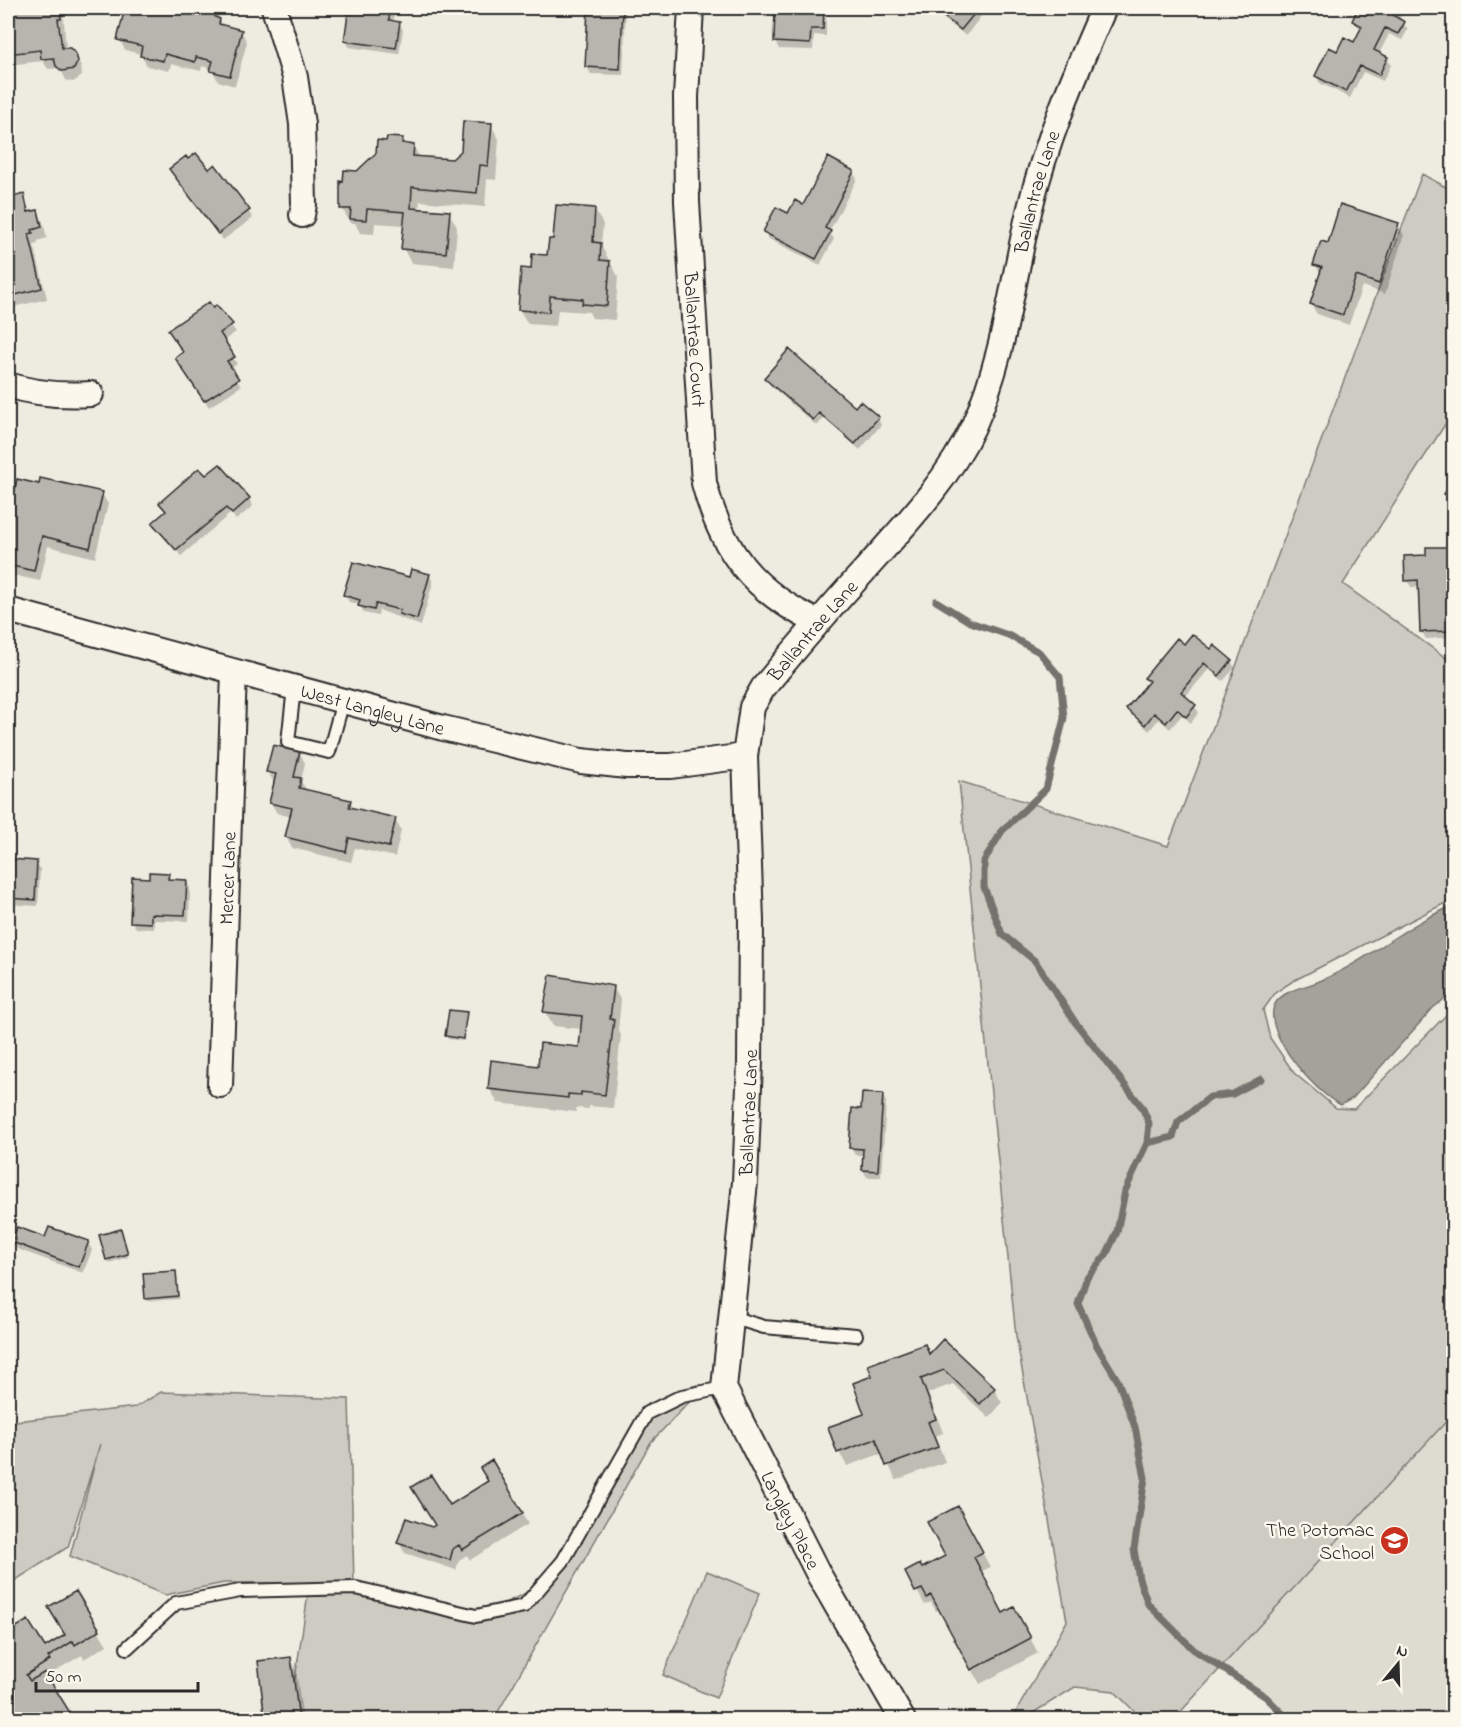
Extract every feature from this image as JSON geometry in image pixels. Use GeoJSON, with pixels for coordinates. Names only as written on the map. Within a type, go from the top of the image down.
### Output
{"type":"FeatureCollection","features":[{"type":"Feature","properties":{"kind":"street"},"geometry":{"type":"LineString","coordinates":[[274,8],[296,77],[302,124],[304,204],[302,215]]}},
{"type":"Feature","properties":{"kind":"street","name":"Ballantrae Court"},"geometry":{"type":"LineString","coordinates":[[691,8],[686,96],[687,202],[704,483],[712,513],[726,544],[744,569],[765,591],[790,609],[818,622]]}},
{"type":"Feature","properties":{"kind":"street","name":"Ballantrae Lane"},"geometry":{"type":"LineString","coordinates":[[731,1313],[746,1182],[751,921],[745,756],[752,707],[763,688],[818,622],[922,506],[950,467],[972,427],[989,387],[1001,345],[1040,170],[1063,102],[1104,8]]}},
{"type":"Feature","properties":{"kind":"street"},"geometry":{"type":"LineString","coordinates":[[8,385],[31,392],[61,396],[91,394]]}},
{"type":"Feature","properties":{"kind":"street","name":"West Langley Lane"},"geometry":{"type":"LineString","coordinates":[[8,610],[294,688],[581,762],[627,766],[671,766],[745,756]]}},
{"type":"Feature","properties":{"kind":"street","name":"Mercer Lane"},"geometry":{"type":"LineString","coordinates":[[220,1085],[234,672]]}},
{"type":"Feature","properties":{"kind":"street"},"geometry":{"type":"LineString","coordinates":[[724,1388],[731,1313]]}},
{"type":"Feature","properties":{"kind":"street","name":"Langley Place"},"geometry":{"type":"LineString","coordinates":[[724,1388],[819,1575],[903,1719]]}},
{"type":"Feature","properties":{"kind":"lane"},"geometry":{"type":"LineString","coordinates":[[294,688],[288,742],[329,752],[344,701]]}},
{"type":"Feature","properties":{"kind":"lane"},"geometry":{"type":"LineString","coordinates":[[731,1313],[764,1327],[856,1335]]}},
{"type":"Feature","properties":{"kind":"lane"},"geometry":{"type":"LineString","coordinates":[[127,1648],[176,1602],[240,1591],[356,1588],[476,1616],[524,1606],[563,1561],[647,1413],[682,1396],[724,1388]]}},
{"type":"Feature","properties":{"kind":"shaded area"},"geometry":{"type":"Polygon","coordinates":[[[1422,174],[1453,191],[1453,412],[1343,584],[1453,663],[1453,899],[1293,981],[1276,992],[1263,1010],[1270,1038],[1294,1073],[1336,1108],[1354,1109],[1453,1008],[1453,1414],[1174,1719],[1142,1719],[1114,1691],[1075,1687],[1023,1719],[1012,1719],[1067,1621],[1016,1336],[959,781],[1168,846],[1422,174]]]}},
{"type":"Feature","properties":{"kind":"shaded area"},"geometry":{"type":"Polygon","coordinates":[[[1453,906],[1453,992],[1433,1008],[1353,1098],[1341,1105],[1304,1074],[1281,1042],[1275,1027],[1273,1012],[1277,1001],[1292,990],[1316,982],[1356,963],[1419,922],[1453,906]]]}},
{"type":"Feature","properties":{"kind":"shaded area"},"geometry":{"type":"Polygon","coordinates":[[[697,1385],[697,1390],[656,1405],[559,1564],[524,1599],[509,1606],[476,1613],[345,1587],[296,1583],[224,1583],[165,1595],[70,1556],[100,1444],[68,1547],[8,1585],[8,1422],[136,1407],[161,1392],[349,1399],[354,1583],[476,1609],[507,1602],[535,1586],[555,1561],[637,1419],[657,1401],[697,1385]]]}},
{"type":"Feature","properties":{"kind":"shaded area"},"geometry":{"type":"Polygon","coordinates":[[[696,1395],[651,1442],[494,1719],[275,1720],[294,1685],[309,1588],[354,1592],[494,1616],[541,1593],[649,1418],[696,1395]]]}},
{"type":"Feature","properties":{"kind":"shaded area","name":"The Potomac School"},"geometry":{"type":"Polygon","coordinates":[[[1453,1414],[1453,1719],[1289,1719],[1266,1697],[1221,1667],[1453,1414]]]}},
{"type":"Feature","properties":{"kind":"shaded area"},"geometry":{"type":"Polygon","coordinates":[[[707,1571],[760,1593],[716,1698],[663,1675],[707,1571]]]}},
{"type":"Feature","properties":{"kind":"building"},"geometry":{"type":"Polygon","coordinates":[[[8,8],[12,8],[12,11],[26,8],[60,8],[61,19],[58,19],[62,48],[70,48],[76,54],[78,61],[74,69],[62,71],[56,66],[54,58],[41,59],[40,50],[8,54],[8,8]]]}},
{"type":"Feature","properties":{"kind":"building"},"geometry":{"type":"Polygon","coordinates":[[[125,8],[217,9],[215,17],[220,19],[219,24],[242,30],[230,76],[210,71],[213,61],[196,57],[195,62],[165,54],[163,61],[140,56],[142,46],[117,40],[125,8]]]}},
{"type":"Feature","properties":{"kind":"building"},"geometry":{"type":"Polygon","coordinates":[[[349,8],[390,8],[389,20],[400,22],[396,48],[344,41],[349,8]]]}},
{"type":"Feature","properties":{"kind":"building"},"geometry":{"type":"Polygon","coordinates":[[[588,8],[623,8],[620,69],[585,67],[588,8]]]}},
{"type":"Feature","properties":{"kind":"building"},"geometry":{"type":"Polygon","coordinates":[[[775,8],[824,8],[823,29],[811,29],[810,44],[774,42],[775,8]]]}},
{"type":"Feature","properties":{"kind":"building"},"geometry":{"type":"Polygon","coordinates":[[[979,8],[961,30],[934,9],[979,8]]]}},
{"type":"Feature","properties":{"kind":"building"},"geometry":{"type":"Polygon","coordinates":[[[1358,8],[1398,8],[1394,16],[1405,22],[1398,34],[1385,28],[1374,50],[1388,57],[1379,75],[1360,66],[1346,92],[1315,76],[1329,47],[1337,51],[1344,37],[1354,42],[1362,26],[1352,21],[1358,8]]]}},
{"type":"Feature","properties":{"kind":"building"},"geometry":{"type":"Polygon","coordinates":[[[463,121],[492,123],[488,166],[480,165],[477,193],[412,187],[411,208],[450,211],[446,253],[401,249],[405,212],[367,209],[366,220],[350,219],[351,209],[340,209],[340,181],[343,182],[344,170],[357,171],[376,153],[377,140],[386,141],[387,137],[403,138],[402,143],[414,145],[413,156],[452,159],[461,151],[463,121]]]}},
{"type":"Feature","properties":{"kind":"building"},"geometry":{"type":"Polygon","coordinates":[[[196,153],[209,169],[215,164],[250,210],[218,234],[169,169],[186,156],[188,159],[196,153]]]}},
{"type":"Feature","properties":{"kind":"building"},"geometry":{"type":"Polygon","coordinates":[[[828,157],[854,171],[825,228],[831,231],[816,259],[763,232],[776,207],[788,213],[795,200],[803,205],[828,157]]]}},
{"type":"Feature","properties":{"kind":"building"},"geometry":{"type":"Polygon","coordinates":[[[24,194],[28,212],[38,210],[42,227],[32,230],[33,233],[29,234],[42,288],[8,297],[8,198],[24,194]]]}},
{"type":"Feature","properties":{"kind":"building"},"geometry":{"type":"Polygon","coordinates":[[[1340,204],[1399,223],[1379,284],[1356,276],[1343,315],[1310,304],[1322,267],[1313,265],[1321,241],[1328,243],[1340,204]]]}},
{"type":"Feature","properties":{"kind":"building"},"geometry":{"type":"Polygon","coordinates":[[[556,205],[595,208],[593,242],[601,243],[600,260],[610,261],[607,306],[582,304],[583,299],[550,296],[549,312],[518,310],[521,268],[531,269],[532,254],[547,255],[549,239],[553,239],[556,205]]]}},
{"type":"Feature","properties":{"kind":"building"},"geometry":{"type":"Polygon","coordinates":[[[209,302],[213,308],[216,305],[233,324],[220,333],[235,357],[227,361],[239,379],[204,401],[175,358],[183,352],[168,330],[209,302]]]}},
{"type":"Feature","properties":{"kind":"building"},"geometry":{"type":"Polygon","coordinates":[[[789,349],[855,407],[860,401],[879,417],[855,444],[819,413],[813,420],[764,378],[789,349]]]}},
{"type":"Feature","properties":{"kind":"building"},"geometry":{"type":"Polygon","coordinates":[[[220,464],[250,498],[232,514],[226,508],[176,550],[152,523],[166,511],[159,503],[199,468],[206,475],[220,464]]]}},
{"type":"Feature","properties":{"kind":"building"},"geometry":{"type":"Polygon","coordinates":[[[40,478],[103,492],[90,548],[42,536],[34,571],[8,565],[8,520],[17,479],[39,484],[40,478]]]}},
{"type":"Feature","properties":{"kind":"building"},"geometry":{"type":"Polygon","coordinates":[[[1454,479],[1454,500],[1444,494],[1454,479]]]}},
{"type":"Feature","properties":{"kind":"building"},"geometry":{"type":"Polygon","coordinates":[[[1426,547],[1449,547],[1453,631],[1420,632],[1418,580],[1405,581],[1404,556],[1426,555],[1426,547]]]}},
{"type":"Feature","properties":{"kind":"building"},"geometry":{"type":"Polygon","coordinates":[[[353,562],[409,577],[411,569],[430,574],[417,619],[399,614],[400,610],[376,604],[374,610],[358,606],[360,600],[343,595],[353,562]]]}},
{"type":"Feature","properties":{"kind":"building"},"geometry":{"type":"Polygon","coordinates":[[[1192,634],[1211,649],[1214,645],[1232,660],[1219,676],[1204,663],[1181,692],[1196,705],[1186,717],[1177,709],[1166,723],[1154,713],[1145,725],[1126,709],[1149,681],[1144,678],[1177,638],[1184,644],[1192,634]]]}},
{"type":"Feature","properties":{"kind":"building"},"geometry":{"type":"Polygon","coordinates":[[[273,745],[300,751],[294,777],[301,778],[299,788],[351,800],[349,807],[396,818],[389,847],[349,838],[346,852],[285,837],[292,808],[269,803],[276,774],[266,772],[273,745]]]}},
{"type":"Feature","properties":{"kind":"building"},"geometry":{"type":"Polygon","coordinates":[[[10,859],[37,861],[35,900],[8,898],[10,859]]]}},
{"type":"Feature","properties":{"kind":"building"},"geometry":{"type":"Polygon","coordinates":[[[149,872],[169,873],[168,879],[187,880],[185,915],[151,914],[151,923],[130,922],[132,877],[149,878],[149,872]]]}},
{"type":"Feature","properties":{"kind":"building"},"geometry":{"type":"Polygon","coordinates":[[[550,975],[614,986],[610,1019],[614,1019],[605,1095],[581,1092],[581,1095],[568,1094],[568,1098],[488,1089],[491,1060],[538,1066],[540,1043],[579,1047],[582,1016],[543,1012],[550,975]]]}},
{"type":"Feature","properties":{"kind":"building"},"geometry":{"type":"Polygon","coordinates":[[[449,1010],[467,1012],[463,1039],[445,1036],[449,1010]]]}},
{"type":"Feature","properties":{"kind":"building"},"geometry":{"type":"Polygon","coordinates":[[[862,1093],[883,1094],[878,1171],[862,1170],[863,1149],[849,1148],[852,1108],[861,1109],[862,1093]]]}},
{"type":"Feature","properties":{"kind":"building"},"geometry":{"type":"Polygon","coordinates":[[[17,1227],[45,1237],[49,1227],[89,1241],[79,1267],[12,1242],[17,1227]]]}},
{"type":"Feature","properties":{"kind":"building"},"geometry":{"type":"Polygon","coordinates":[[[121,1229],[128,1254],[106,1260],[99,1235],[121,1229]]]}},
{"type":"Feature","properties":{"kind":"building"},"geometry":{"type":"Polygon","coordinates":[[[176,1271],[178,1296],[145,1299],[143,1273],[176,1271]]]}},
{"type":"Feature","properties":{"kind":"building"},"geometry":{"type":"Polygon","coordinates":[[[943,1339],[995,1388],[980,1404],[944,1370],[921,1379],[936,1419],[928,1422],[938,1447],[886,1466],[876,1439],[837,1453],[828,1427],[864,1414],[853,1383],[872,1376],[868,1365],[925,1344],[929,1354],[943,1339]]]}},
{"type":"Feature","properties":{"kind":"building"},"geometry":{"type":"Polygon","coordinates":[[[492,1460],[523,1513],[462,1550],[459,1545],[453,1549],[450,1560],[397,1543],[406,1518],[432,1527],[435,1525],[411,1487],[431,1475],[450,1505],[488,1481],[480,1468],[492,1460]]]}},
{"type":"Feature","properties":{"kind":"building"},"geometry":{"type":"Polygon","coordinates":[[[958,1506],[983,1552],[974,1557],[1003,1613],[1014,1607],[1031,1638],[971,1670],[931,1595],[927,1598],[922,1589],[915,1592],[905,1572],[920,1564],[922,1568],[945,1556],[927,1522],[958,1506]]]}},
{"type":"Feature","properties":{"kind":"building"},"geometry":{"type":"Polygon","coordinates":[[[76,1591],[100,1630],[75,1645],[73,1641],[48,1657],[50,1660],[26,1675],[30,1681],[45,1672],[72,1716],[67,1720],[8,1720],[8,1649],[11,1647],[8,1632],[28,1620],[45,1647],[65,1635],[48,1607],[76,1591]]]}},
{"type":"Feature","properties":{"kind":"building"},"geometry":{"type":"Polygon","coordinates":[[[291,1657],[299,1720],[265,1720],[258,1661],[291,1657]]]}},
{"type":"Feature","properties":{"kind":"waterway"},"geometry":{"type":"LineString","coordinates":[[936,601],[970,622],[1008,635],[1039,652],[1060,677],[1064,718],[1046,789],[1002,831],[984,861],[984,887],[1002,934],[1035,961],[1075,1022],[1142,1107],[1149,1123],[1147,1143],[1125,1191],[1117,1232],[1106,1255],[1087,1277],[1078,1304],[1097,1346],[1118,1381],[1135,1427],[1145,1478],[1134,1549],[1139,1579],[1148,1604],[1193,1649],[1266,1697],[1289,1720]]}},
{"type":"Feature","properties":{"kind":"waterway"},"geometry":{"type":"LineString","coordinates":[[1147,1143],[1173,1137],[1178,1122],[1210,1097],[1233,1094],[1261,1079]]}},
{"type":"Feature","properties":{"kind":"place","name":"The Potomac School"},"geometry":{"type":"Point","coordinates":[1395,1540]}}]}
